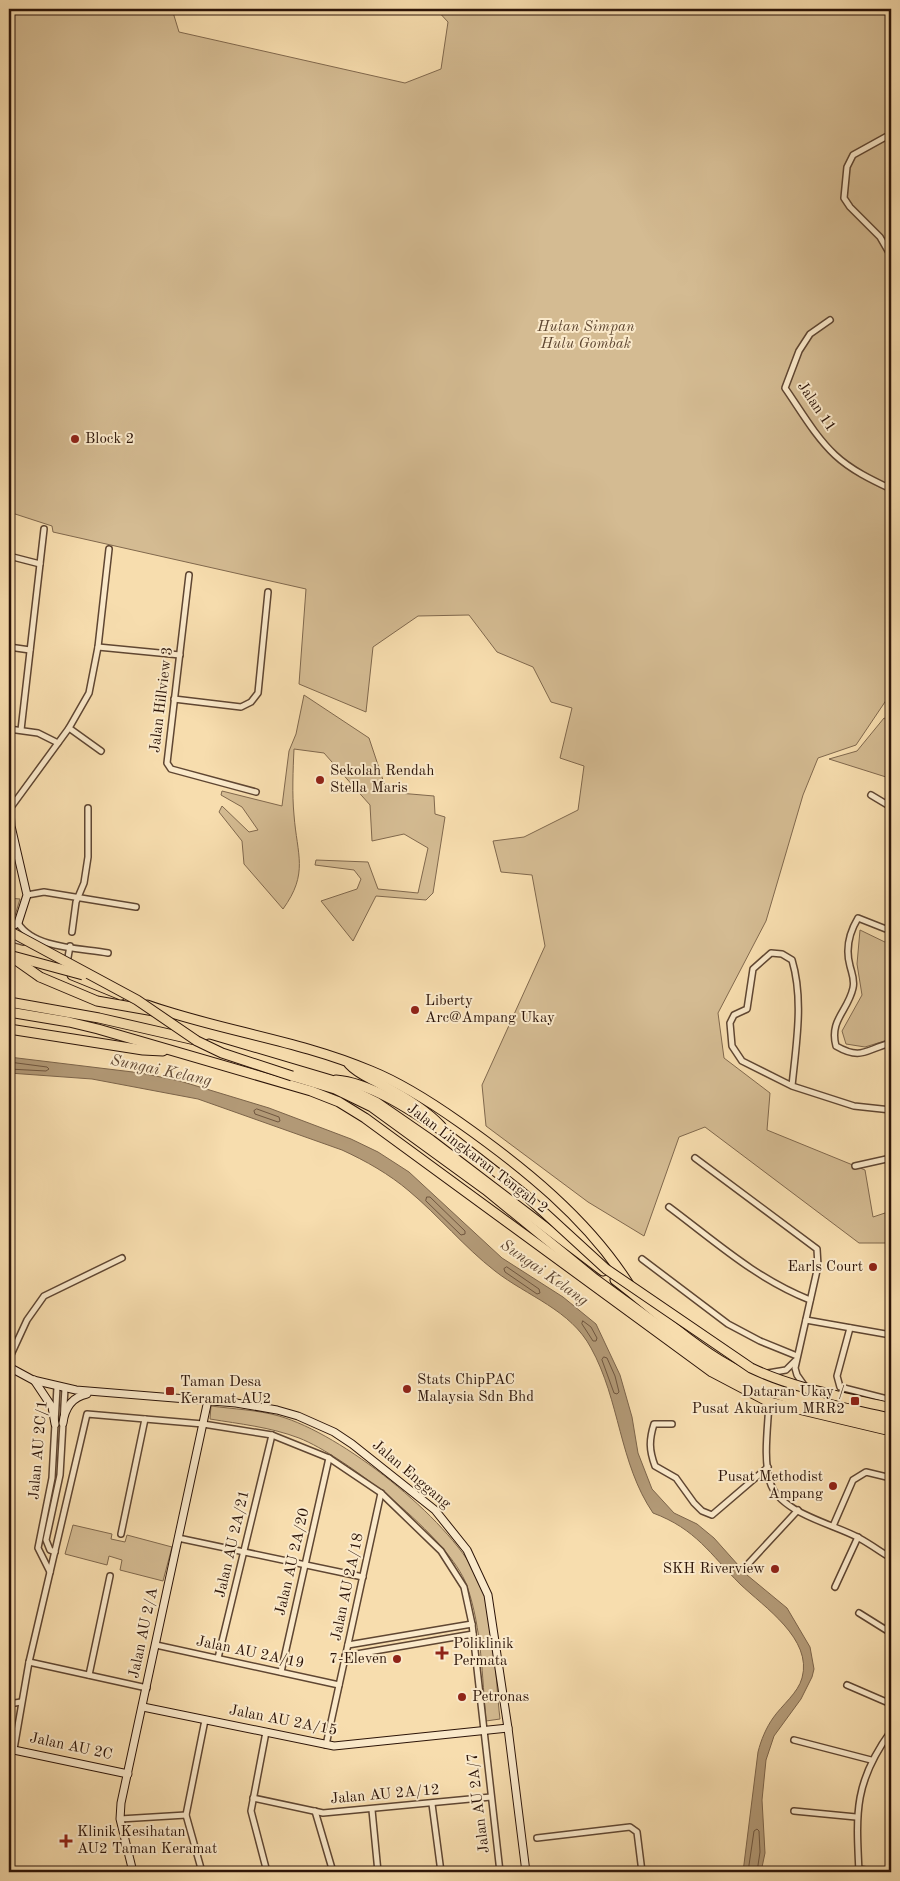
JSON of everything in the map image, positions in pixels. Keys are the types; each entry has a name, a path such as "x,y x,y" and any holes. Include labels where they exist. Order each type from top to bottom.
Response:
{"highway":[{"path":"9,930 137,1000 197,1041 260,1066 335,1089 372,1107 486,1190 595,1279 713,1365 746,1384 828,1411 891,1423"},
{"path":"9,955 98,979"},
{"path":"9,955 40,977 97,1001 176,1015 278,1040 372,1071 425,1098 494,1146 532,1177 617,1265 636,1296"},
{"path":"9,959 24,956 43,962 176,1015"},
{"name":"Jalan Lingkaran Tengah 2","path":"9,1002 99,1018 180,1036 331,1080 376,1102 394,1114 716,1358 768,1384 820,1400 891,1416"},
{"path":"9,1012 98,1029 311,1091 338,1102 365,1118 682,1352 712,1372 769,1402 891,1431"},
{"path":"9,1028 143,1050 175,1051"},
{"path":"347,1062 355,1071 383,1085 432,1116 450,1136"},
{"path":"331,1080 352,1081 383,1096 450,1136 523,1193 606,1269 751,1368 772,1378 806,1388 891,1408"}],"street":[{"path":"891,134 853,155 847,166 844,190 847,203 880,237 891,256"},
{"name":"Jalan 11","path":"830,320 810,334 800,351 784,388 820,438 837,457 868,478 891,489"},
{"path":"21,730 44,529"},
{"path":"9,930 18,923 28,895 11,826 9,810 69,728 89,693 98,646 109,549"},
{"path":"9,556 40,564"},
{"name":"Jalan Hillview 3","path":"189,575 167,759 171,769 256,792"},
{"path":"174,699 241,707 251,702 258,693 268,592"},
{"path":"98,646 180,655"},
{"path":"9,647 30,650"},
{"path":"69,728 101,751"},
{"path":"9,729 38,733 58,743"},
{"path":"870,795 891,806"},
{"path":"72,932 76,902 84,883 88,857 88,808"},
{"path":"28,895 44,892 136,908"},
{"path":"891,931 858,918 849,939 847,954 854,978 853,989 833,1034 836,1046 850,1054 863,1053 891,1043"},
{"path":"18,923 28,935 51,943"},
{"path":"9,938 108,953"},
{"path":"65,972 70,946"},
{"path":"792,1086 798,1006 797,984 792,960 782,954 771,953 753,969 747,1010 734,1015 730,1023 729,1035 732,1046 742,1061 792,1086 854,1106 891,1110"},
{"path":"695,1158 817,1250 818,1266 795,1368 800,1382 820,1400"},
{"path":"855,1166 891,1158"},
{"path":"669,1207 756,1274 781,1288 810,1300"},
{"path":"9,1359 28,1320 44,1296 122,1258"},
{"path":"642,1259 728,1324 760,1341 797,1356"},
{"path":"806,1320 891,1334"},
{"path":"850,1328 837,1376 840,1387 891,1400"},
{"path":"741,1372 786,1370 797,1356"},
{"name":"Jalan Enggang","path":"9,1367 33,1380 61,1388 208,1400 277,1410 298,1416 334,1432 414,1492 447,1522 467,1550 481,1576 488,1595 508,1728 526,1872"},
{"path":"33,1380 52,1407 59,1423"},
{"name":"Jalan AU 2C/1","path":"50,1572 38,1548 52,1478 61,1388"},
{"path":"59,1423 72,1400 78,1396 100,1392"},
{"name":"Jalan AU 2/A","path":"133,1872 120,1819 208,1400"},
{"path":"769,1402 768,1467 770,1483 777,1494 798,1510 858,1537 891,1558"},
{"name":"Jalan AU 2A/7","path":"55,1552 87,1414 202,1424 272,1435 329,1458 381,1493 441,1551 464,1587 472,1624 500,1872"},
{"path":"120,1534 145,1419"},
{"name":"Jalan AU 2C/1","path":"55,1552 50,1550 46,1540 60,1475 59,1423"},
{"path":"672,1424 654,1424 649,1440 650,1454 655,1466 676,1478 702,1511 712,1515 768,1467"},
{"name":"Jalan AU 2A/21","path":"218,1658 272,1435"},
{"name":"Jalan AU 2A/20","path":"281,1672 329,1458"},
{"path":"833,1526 854,1480 866,1472 891,1478"},
{"name":"Jalan AU 2A/18","path":"326,1745 381,1493"},
{"path":"749,1563 798,1510"},
{"path":"835,1587 858,1537"},
{"path":"178,1538 363,1577"},
{"path":"11,1749 55,1552"},
{"path":"89,1675 110,1576"},
{"path":"859,1613 891,1633"},
{"path":"348,1645 472,1624"},
{"path":"345,1656 473,1634"},
{"name":"Jalan AU 2A/19","path":"156,1644 339,1685"},
{"path":"29,1662 147,1688"},
{"path":"848,1685 891,1704"},
{"path":"9,1704 21,1702"},
{"name":"Jalan AU 2A/15","path":"143,1707 326,1745 350,1745 508,1728"},
{"path":"202,1872 186,1816 205,1720"},
{"path":"879,1872 859,1870 856,1817 861,1787 871,1760 891,1731"},
{"path":"266,1732 251,1811 267,1872"},
{"path":"886,1737 891,1742"},
{"path":"794,1740 871,1760"},
{"name":"Jalan AU 2C","path":"11,1749 128,1774"},
{"name":"Jalan AU 2A/12","path":"253,1798 315,1812 334,1813 491,1797"},
{"path":"432,1804 441,1872"},
{"path":"372,1810 378,1872"},
{"path":"794,1811 856,1817"},
{"path":"315,1812 333,1872"},
{"path":"120,1819 186,1816"},
{"path":"537,1838 630,1827 636,1832 642,1872"}],"green space":[{"name":"Hutan Simpan Hulu Gombak","path":"9,9 172,9 179,32 405,83 441,69 448,22 436,9 891,9 891,693 856,745 818,758 803,795 766,921 718,1013 724,1058 770,1093 767,1130 865,1170 873,1217 891,1211 891,1243 859,1243 705,1127 679,1137 644,1236 588,1202 486,1126 482,1085 545,946 532,875 501,872 493,841 524,837 578,810 584,766 560,758 572,708 551,702 533,667 497,652 469,615 418,616 373,647 366,712 299,684 306,589 53,532 52,526 9,512"},
{"path":"304,695 369,738 387,792 434,796 435,814 445,817 433,893 426,900 376,896 353,941 321,901 357,889 361,879 354,870 315,865 316,860 368,862 378,889 418,893 428,848 404,834 372,841 370,805 324,753 294,749 293,799 299,853 299,874 291,896 283,909 244,864 242,841 219,812 222,806 249,832 258,830 242,807 221,795 222,791 282,806 289,751 296,734"},
{"path":"884,718 891,721 891,768 886,777 829,759 857,751"},
{"path":"9,898 20,899 13,922 9,922"},
{"path":"860,930 891,945 891,1039 865,1047 846,1044 842,1031 862,995 857,964"},
{"path":"211,1406 279,1416 332,1440 390,1481 418,1504 442,1529 462,1553 477,1576 483,1591 491,1626 500,1719 486,1721 479,1636 472,1602 467,1586 457,1567 440,1545 419,1523 368,1480 319,1448 299,1438 277,1431 210,1419"},
{"path":"73,1525 112,1534 111,1539 125,1542 127,1535 172,1547 163,1581 120,1570 122,1560 109,1556 107,1565 65,1554"}],"water":[{"path":"9,1057 141,1073 180,1081 269,1108 351,1139 378,1152 409,1172 502,1258 563,1297 596,1324 620,1375 632,1417 638,1453 652,1489 674,1513 697,1524 714,1538 747,1575 787,1608 810,1647 814,1669 812,1677 801,1699 774,1736 766,1760 762,1800 765,1853 761,1872 743,1872 758,1752 770,1722 800,1683 803,1664 800,1650 794,1637 784,1625 740,1584 701,1543 681,1527 653,1513 633,1473 601,1368 591,1348 572,1323 495,1271 401,1185 377,1168 351,1154 198,1099 92,1079 9,1073"}],"place":[{"name":"Block 2","path":"75,439"},
{"name":"Sekolah Rendah Stella Maris","path":"320,780"},
{"name":"Liberty Arc@Ampang Ukay","path":"415,1010"},
{"name":"Earls Court","path":"873,1267"},
{"name":"Stats ChipPAC Malaysia Sdn Bhd","path":"407,1389"},
{"name":"Taman Desa Keramat AU2","path":"170,1391"},
{"name":"Dataran Ukay / Pusat Akuarium MRR2","path":"855,1401"},
{"name":"Pusat Methodist Ampang","path":"833,1486"},
{"name":"SKH Riverview","path":"775,1569"},
{"name":"Poliklinik Permata","path":"442,1653"},
{"name":"7-Eleven","path":"397,1659"},
{"name":"Petronas","path":"462,1697"},
{"name":"Klinik Kesihatan AU2 Taman Keramat","path":"66,1841"}],"water label":[{"name":"Sungai Kelang","path":"161,1071"},
{"name":"Sungai Kelang","path":"544,1273"}]}
